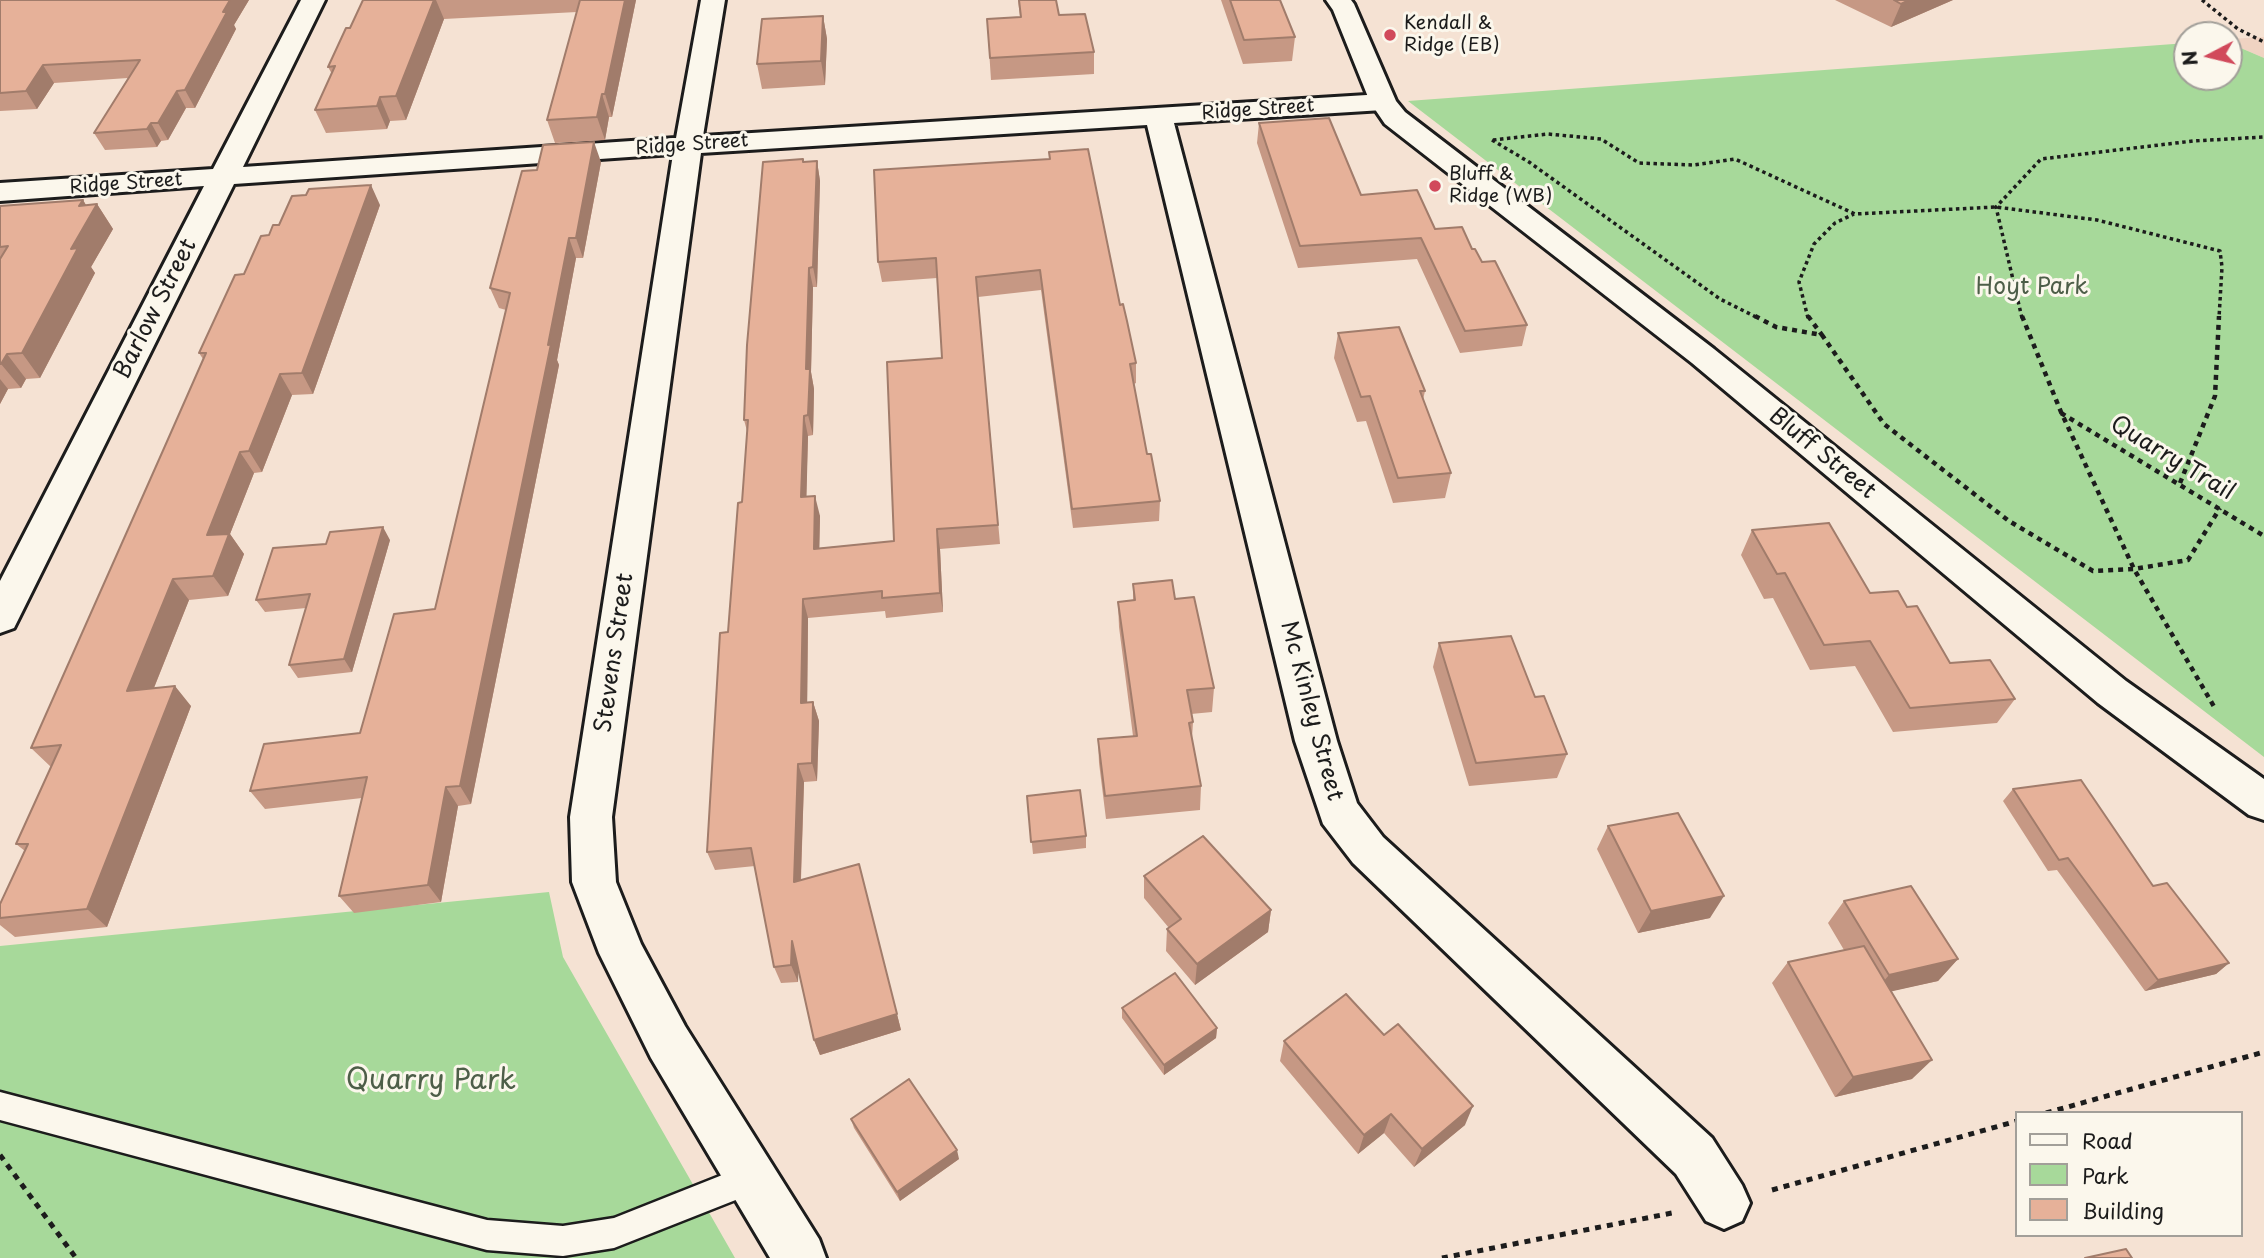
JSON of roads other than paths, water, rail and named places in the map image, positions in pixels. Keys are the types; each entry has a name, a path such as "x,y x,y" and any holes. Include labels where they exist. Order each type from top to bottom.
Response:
{"street":[{"name":"Barlow Street","path":"0,618 313,0"},
{"name":"Stevens Street","path":"713,0 688,145 591,817 594,882 622,953 668,1042 800,1258"},
{"path":"1338,0 1345,9 1383,102"},
{"name":"Ridge Street","path":"0,192 688,145 1383,102"},
{"name":"Bluff Street","path":"1383,102 1395,118 1703,356 2112,692 2264,802"},
{"name":"Mc Kinley Street","path":"1159,117 1316,741 1338,811 1368,850 1694,1156 1724,1203"}],"lane":[{"path":"0,1106 487,1235 563,1241 614,1233 750,1179"}],"place":[{"name":"Kendall & Ridge (EB)","path":"1390,35"},
{"name":"Bluff & Ridge (WB)","path":"1435,186"}],"park label":[{"name":"Hoyt Park","path":"2032,288"},
{"name":"Quarry Park","path":"431,1081"}]}
